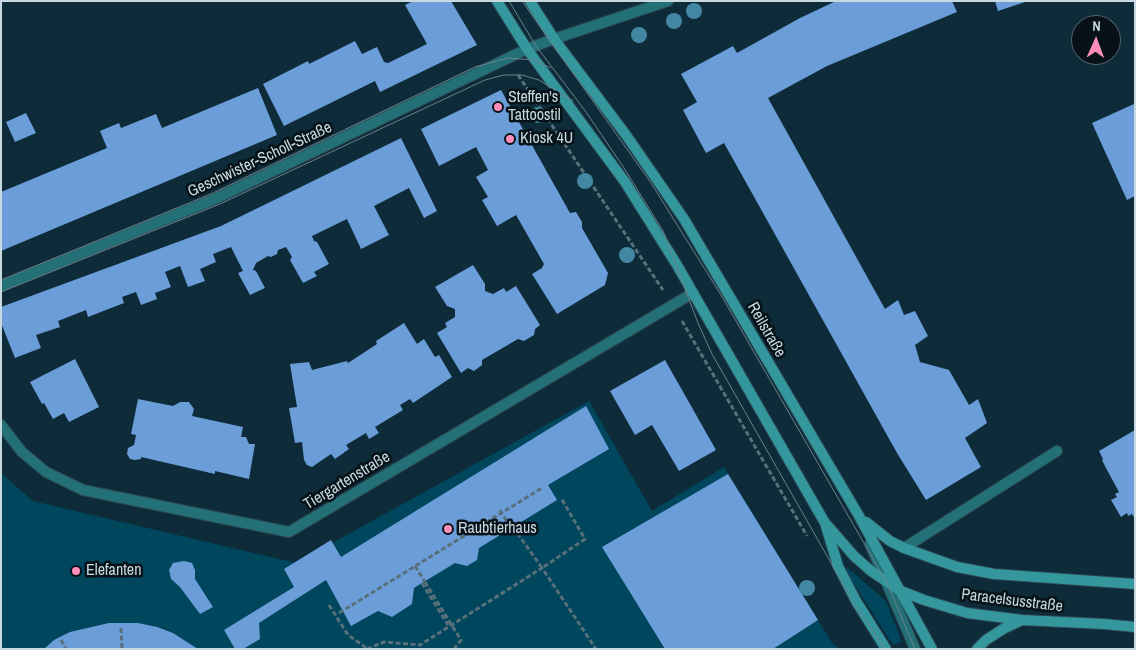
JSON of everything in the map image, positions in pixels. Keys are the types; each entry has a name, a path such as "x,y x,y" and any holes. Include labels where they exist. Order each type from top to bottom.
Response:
{"main road":[{"path":"497,1 527,49 625,182 693,293 825,523 838,566 856,601 886,649"},
{"name":"Reilstraße","path":"530,1 554,39 626,135 684,219 856,512 932,649"},
{"name":"Paracelsusstraße","path":"856,512 890,541 957,567 979,572 1135,584"},
{"name":"Paracelsusstraße","path":"825,523 854,556 887,583 924,600 967,613 1022,620 1135,627"},
{"path":"977,649 1002,629 1022,620"}],"street":[{"path":"554,39 668,1"},
{"name":"Geschwister-Scholl-Straße","path":"1,286 215,199 527,49 554,39"},
{"name":"Tiergartenstraße","path":"1,425 22,452 46,472 83,490 289,532 693,293"},
{"path":"904,548 1056,450"},
{"path":"856,512 914,649"}],"path":[{"path":"339,613 501,511 542,488"},
{"path":"329,605 348,635 368,649 384,642 420,645 448,625 585,540 561,498"},
{"path":"501,511 508,525"},
{"path":"514,528 596,649"},
{"path":"415,566 448,625"},
{"path":"424,582 462,640 454,649"},
{"path":"121,628 122,649"},
{"path":"61,640 66,649"}],"shaded area":[{"path":"589,401 652,511 724,467 832,643 840,649 1,649 1,473 33,501 296,563"},
{"path":"848,568 886,601 902,642 893,645 845,570"}],"building":[{"path":"413,1 451,1 477,45 380,92 375,81 284,126 263,84 308,61 309,64 355,41 362,54 377,47 384,62 388,63 427,44 405,5"},
{"path":"836,1 952,1 957,12 827,66 768,98 885,309 898,300 904,315 915,311 928,336 915,345 920,362 949,370 969,405 978,399 987,423 965,438 981,467 926,500 897,453 724,143 706,153 683,110 697,102 681,74 733,46 737,53 800,18"},
{"path":"995,1 1025,1 1025,2 998,11"},
{"path":"258,88 277,135 1,251 1,192 107,148 100,131 119,123 121,128 156,114 162,128"},
{"path":"501,90 570,213 576,212 582,222 582,228 608,273 605,285 557,314 532,274 542,268 544,264 516,215 497,226 482,200 488,197 476,177 488,170 476,147 439,166 421,129"},
{"path":"1134,104 1135,196 1127,200 1092,123"},
{"path":"26,113 36,133 15,142 6,122"},
{"path":"401,138 437,211 424,218 409,188 374,206 389,235 361,249 347,219 312,236 329,264 314,272 317,276 303,283 290,260 292,257 286,247 278,250 277,254 271,257 268,256 256,263 253,270 256,271 265,288 250,295 238,273 243,271 231,247 213,254 216,262 200,269 205,281 188,287 180,266 165,272 171,287 155,293 157,299 141,305 136,292 122,297 124,303 88,317 86,310 58,321 60,327 36,335 41,348 15,358 1,323 1,307 221,226"},
{"path":"473,265 485,284 485,291 493,294 504,288 506,292 516,286 540,325 535,329 534,335 524,341 518,339 482,360 482,365 474,371 468,368 461,373 437,333 447,327 445,323 455,317 455,309 447,306 435,287"},
{"path":"404,323 417,344 424,339 435,357 439,355 452,377 413,403 410,399 400,405 403,410 375,427 379,433 369,439 366,433 346,445 349,449 335,459 331,454 312,467 307,465 304,460 302,442 295,443 289,408 297,407 290,364 309,362 312,370 347,361 348,363 377,344 376,341"},
{"path":"75,359 99,407 69,422 64,413 53,419 30,382"},
{"path":"665,360 716,450 679,471 652,425 635,435 610,391"},
{"path":"138,399 173,406 180,402 189,402 194,409 192,416 243,427 241,437 246,437 249,444 255,444 249,479 215,471 215,474 141,457 141,459 130,459 127,454 128,448 134,445 136,435 131,434"},
{"name":"Raubtierhaus","path":"586,406 609,449 548,485 557,500 479,548 477,560 467,566 455,563 414,588 412,604 392,617 378,611 351,626 326,580 259,623 260,639 243,649 235,649 224,630 294,587 284,569 331,540 341,557"},
{"path":"1135,430 1135,519 1132,514 1128,516 1127,513 1121,517 1111,500 1117,497 1115,494 1119,492 1099,451"},
{"path":"728,474 818,620 773,649 665,649 602,547"},
{"path":"184,561 192,563 195,570 195,579 213,607 200,614 180,587 171,579 169,570 173,563"},
{"path":"109,623 138,623 157,627 173,633 198,649 44,649 54,640 70,632"}],"tram line":[{"path":"509,1 536,46 586,112 624,168 663,231 698,323 712,354 855,605 885,649"},
{"path":"522,1 651,183 721,295 887,583 915,649"},
{"path":"1,280 211,194 475,67 508,58 534,60 551,68"},
{"path":"1,292 220,204 485,80 504,75 522,75 539,80 573,101"}],"place":[{"name":"Steffen's Tattoostil","path":"498,107"},
{"name":"Kiosk 4U","path":"510,139"},
{"name":"Raubtierhaus","path":"448,529"},
{"name":"Elefanten","path":"76,571"}]}
